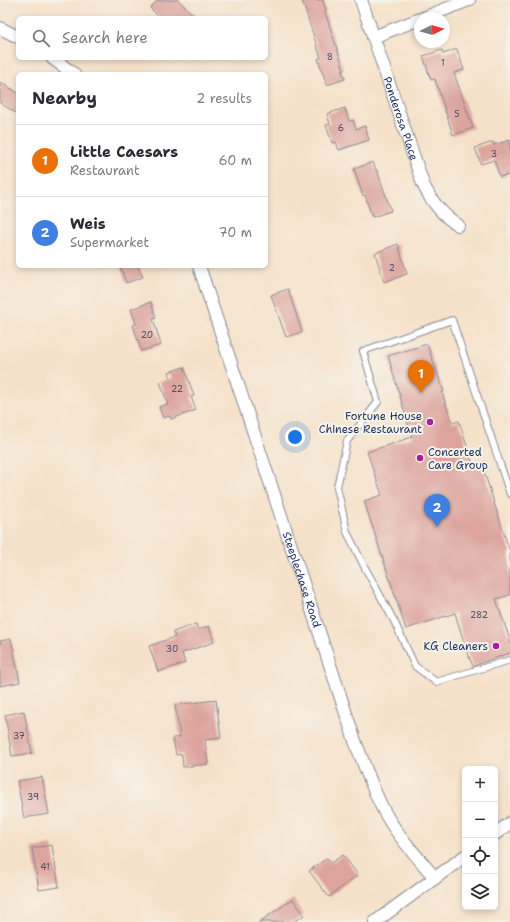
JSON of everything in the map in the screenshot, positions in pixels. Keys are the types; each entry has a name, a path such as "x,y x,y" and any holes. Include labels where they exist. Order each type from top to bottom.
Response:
{"street":[{"name":"Ponderosa Place","path":"361,0 423,184 439,210 458,225"},
{"path":"438,12 469,0"},
{"path":"373,38 414,21"},
{"path":"0,28 16,35"},
{"path":"55,60 71,72"},
{"name":"Steeplechase Road","path":"200,268 355,741 384,810 398,833 434,878"},
{"path":"498,832 510,823"},
{"path":"376,922 462,858"}],"lane":[{"path":"510,494 452,320 363,351 378,402 347,441 337,487 347,532 362,564 394,621 416,666 436,682 510,660"}],"building":[{"path":"158,0 178,0 195,16 158,16 150,8"},
{"path":"302,0 323,0 325,12 344,70 342,71 345,79 327,85 318,59 321,58"},
{"path":"457,49 464,70 454,73 473,128 453,135 435,79 431,80 423,56 442,50 443,54"},
{"path":"0,82 16,92 16,113 0,103"},
{"path":"345,108 349,121 353,120 356,129 365,126 369,140 339,150 336,142 332,143 326,125 330,124 327,114"},
{"path":"510,140 510,174 500,177 494,160 481,164 475,148 493,142 494,145"},
{"path":"373,162 391,211 372,217 354,169"},
{"path":"398,244 407,274 384,282 375,253"},
{"path":"121,268 139,268 143,277 126,283"},
{"path":"288,289 302,332 286,337 271,295"},
{"path":"151,302 156,318 153,319 161,345 141,351 133,325 136,324 131,309"},
{"path":"427,344 444,392 442,392 452,423 459,421 473,465 481,462 510,552 510,595 496,599 510,640 510,653 473,666 455,613 406,629 364,501 382,495 367,452 412,437 388,356"},
{"path":"184,367 194,396 191,397 196,410 171,419 170,416 163,418 159,407 168,404 160,382 171,379 169,372"},
{"path":"196,624 198,630 209,626 214,642 182,653 185,663 158,672 149,646 175,637 173,632"},
{"path":"11,639 20,682 0,686 0,641"},
{"path":"216,700 221,738 205,740 208,764 183,767 182,754 176,755 173,738 180,737 175,705"},
{"path":"24,711 32,753 12,756 5,715"},
{"path":"42,777 49,814 24,818 17,781"},
{"path":"52,845 59,887 39,890 32,848"},
{"path":"343,855 358,875 329,897 309,871 327,858 331,863"},
{"path":"293,899 304,915 294,922 259,922"}],"place":[{"name":"Little Caesars","path":"421,393"},
{"name":"Fortune House Chinese Restaurant","path":"430,422"},
{"name":"Concerted Care Group","path":"420,458"},
{"name":"Weis","path":"437,527"},
{"name":"KG Cleaners","path":"496,646"}]}
